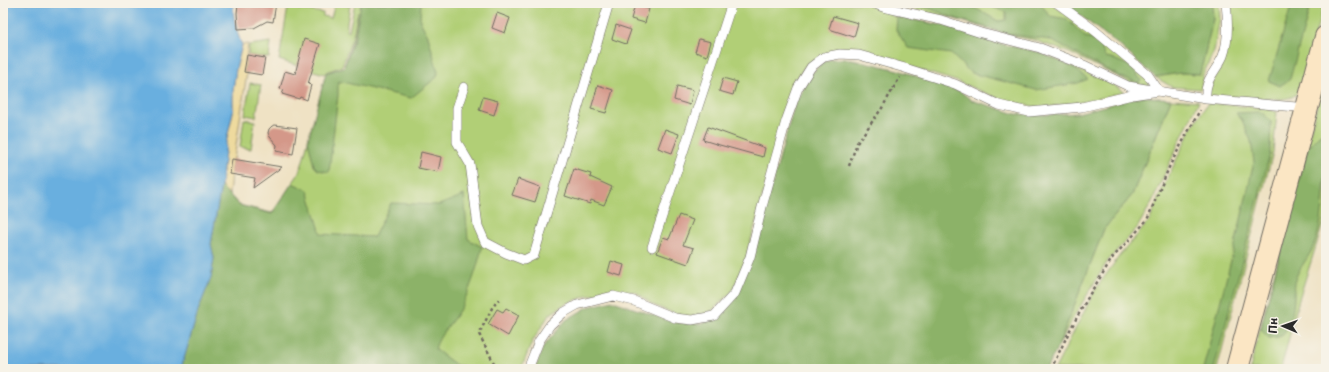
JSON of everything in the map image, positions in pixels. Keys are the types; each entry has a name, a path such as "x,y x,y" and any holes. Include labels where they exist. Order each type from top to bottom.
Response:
{"main road":[{"path":"1237,369 1326,37"}],"lane":[{"path":"464,87 457,108 457,142 470,164 478,226 486,242 506,253 524,260 534,255 608,3"},
{"path":"652,247 732,3"},
{"path":"874,3 883,7 941,20 981,33 1040,48 1086,66 1128,86 1206,99 1308,108"},
{"path":"1057,3 1094,30 1148,74 1159,90"},
{"path":"1206,99 1205,92 1209,78 1223,55 1227,40 1228,21 1226,3"},
{"path":"528,369 540,341 550,325 563,313 577,305 594,300 612,296 634,301 676,318 692,320 714,316 735,293 750,257 786,121 798,88 811,67 824,57 840,54 859,55 955,84 999,105 1029,112 1082,107 1132,94 1159,90"}],"path":[{"path":"848,166 857,143 882,108 905,68"},
{"path":"1051,369 1073,324 1113,257 1147,220 1170,165 1206,99"},
{"path":"497,369 479,334 492,308 499,299"}],"green space":[{"path":"335,3 350,6 347,23 347,31 349,31 355,3 1051,3 1141,73 1151,86 1131,83 1070,53 1034,40 1017,37 951,18 895,5 892,16 946,26 996,43 1038,52 1110,83 1125,92 1088,101 1041,108 1005,101 956,81 862,53 840,49 824,54 805,66 796,81 783,118 746,259 732,292 709,313 686,318 653,305 636,292 624,291 587,296 565,304 549,315 532,342 521,369 181,369 199,308 211,278 221,186 239,205 272,213 300,172 326,73 344,67 354,36 358,11 353,36 342,66 326,72 324,74 279,60 288,7 323,13 323,16 331,18"},
{"path":"361,3 421,3 420,21 428,36 438,72 437,77 411,98 338,81 338,95 329,172 318,170 314,166 308,140 326,73 344,67 355,37"},
{"path":"903,3 947,3 951,5 975,8 998,21 1006,20 1006,12 984,3 1040,3 1050,16 1067,19 1085,37 1091,38 1100,44 1105,57 1130,66 1141,80 1139,83 1121,77 1050,40 1008,34 954,18 931,9"},
{"path":"1070,3 1212,3 1213,19 1200,74 1181,73 1155,77 1120,46 1073,10"},
{"path":"1212,3 1219,3 1220,18 1214,51 1203,75 1201,89 1172,87 1155,77 1181,73 1200,74 1213,19"},
{"path":"1229,3 1324,3 1300,91 1296,95 1279,99 1211,96 1208,93 1209,88 1220,69"},
{"path":"1292,3 1311,3 1290,79 1280,86 1269,81"},
{"path":"897,17 946,26 996,43 1038,52 1071,66 1088,79 1078,83 1036,90 971,73 951,54 908,48 896,30"},
{"path":"271,42 269,58 248,55 249,45"},
{"path":"832,59 852,59 898,70 960,91 971,100 1016,114 1045,115 1078,113 1142,96 1171,99 1132,195 1104,229 1058,347 1046,369 535,369 543,347 566,320 588,307 613,301 673,322 700,324 719,316 730,304 765,211 795,103 812,73 824,61"},
{"path":"1326,70 1326,212 1324,221 1299,299 1281,369 1250,369"},
{"path":"250,83 261,85 256,117 245,115"},
{"path":"1171,99 1199,101 1152,202 1137,228 1107,262 1075,315 1058,347 1104,229 1132,195"},
{"path":"1208,103 1265,108 1277,112 1273,152 1217,369 1055,369 1095,290 1120,255 1150,220 1159,196 1192,127"},
{"path":"1261,112 1271,121 1270,154 1214,369 1203,369 1236,241 1254,162 1251,141 1242,120 1236,113"},
{"path":"244,119 255,121 251,149 240,147"},
{"path":"1323,133 1326,134 1326,176 1322,212 1317,237 1312,250 1295,280 1293,307 1287,330 1280,337 1269,338 1261,330 1262,323 1308,147 1319,135"},
{"path":"292,183 308,190 321,234 374,237 391,203 439,205 464,195 468,239 482,247 473,279 464,302 439,338 435,349 456,365 482,369 181,369 199,308 211,278 214,258 211,244 221,186 239,205 272,214"}],"sand":[{"path":"248,44 244,72 247,73 234,159 232,159 229,194 221,186 226,143 233,112 233,90 236,69 242,45"}],"water":[{"path":"3,3 233,3 235,24 242,45 236,69 233,90 233,112 226,143 221,186 211,244 214,258 211,278 199,308 181,369 3,369"}],"building":[{"path":"238,3 276,3 273,22 267,21 254,28 238,29"},
{"path":"635,5 649,9 645,23 631,19"},
{"path":"497,13 510,18 505,33 492,28"},
{"path":"833,16 858,23 854,37 829,29"},
{"path":"616,25 631,30 626,44 612,39"},
{"path":"304,39 320,44 308,84 311,85 307,100 300,97 299,99 282,94 284,90 280,89 285,71 295,74"},
{"path":"699,39 711,42 707,56 695,52"},
{"path":"247,55 265,58 262,75 244,72"},
{"path":"723,78 737,82 733,95 719,91"},
{"path":"598,85 613,90 606,113 591,109"},
{"path":"677,86 693,90 690,105 674,100"},
{"path":"483,97 498,101 494,115 479,110"},
{"path":"275,125 297,128 293,154 276,151 277,145 268,133 269,129"},
{"path":"708,127 765,148 763,157 703,140"},
{"path":"665,129 679,134 672,153 658,148"},
{"path":"421,152 441,157 438,172 418,168"},
{"path":"232,159 282,167 253,188 255,178 230,174"},
{"path":"574,169 591,174 590,177 612,187 604,205 591,200 590,204 565,196"},
{"path":"518,179 540,187 535,202 512,195"},
{"path":"679,215 693,220 683,245 694,248 688,264 657,253 663,237 669,239"},
{"path":"611,261 624,265 621,276 608,272"},
{"path":"506,308 519,315 508,336 488,324 497,309 503,312"}]}
